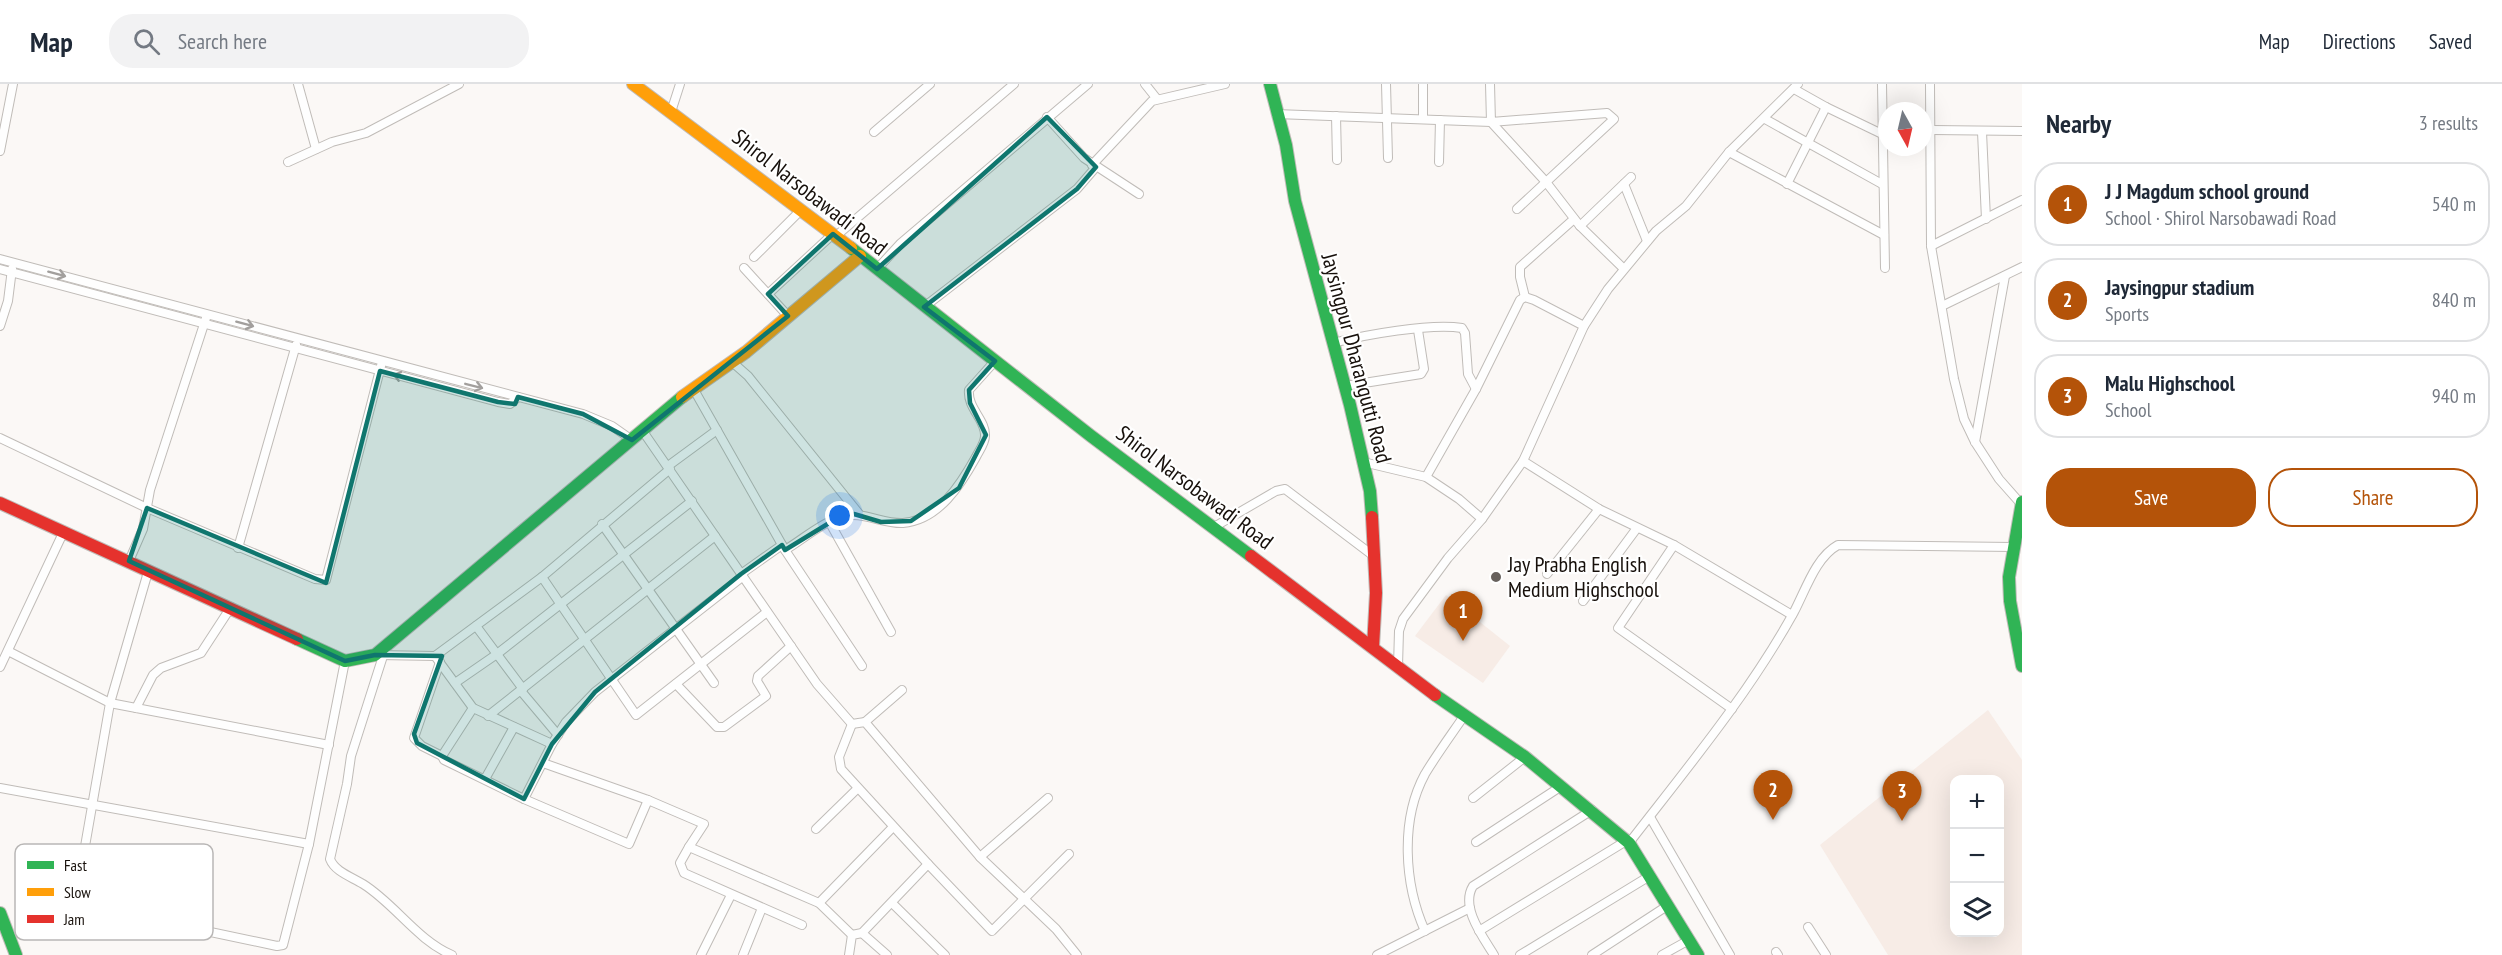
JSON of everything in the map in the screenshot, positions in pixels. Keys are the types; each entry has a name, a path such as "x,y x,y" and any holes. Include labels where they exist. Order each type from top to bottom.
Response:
{"street":[{"path":"0,151 13,84"},
{"path":"298,84 316,149"},
{"path":"288,162 316,149 366,133 459,84"},
{"name":"Shirol Narsobawadi Road","path":"633,84 835,235 924,308 1091,436 1592,810 1628,842 1698,955"},
{"path":"671,112 680,84"},
{"path":"874,132 930,84"},
{"path":"768,294 1014,84"},
{"path":"877,269 901,243 1088,84"},
{"path":"1145,84 1157,99"},
{"path":"924,308 1077,189 1144,107 1157,99 1224,84"},
{"name":"Jaysingpur Dharangutti Road","path":"1270,84 1276,114 1286,145 1295,201 1345,386 1370,491 1375,557 1373,647"},
{"path":"1386,84 1388,158"},
{"path":"1423,84 1423,119"},
{"path":"1490,84 1491,122 1546,182 1577,223 1623,268"},
{"path":"1882,84 1882,102"},
{"path":"1930,84 1931,102"},
{"path":"1398,666 1403,619 1482,519 1523,461 1584,326 1623,268 1647,241 1686,206 1730,152 1796,86 1826,107 1878,132"},
{"path":"1787,184 1826,107"},
{"path":"1276,114 1491,122 1578,114 1612,115 1612,124 1517,209"},
{"path":"1336,116 1337,160"},
{"path":"1047,117 1094,166 1139,194"},
{"path":"1765,119 1808,145 1882,184"},
{"path":"1439,162 1440,120"},
{"path":"1932,130 2022,131"},
{"path":"1982,132 1986,219"},
{"path":"1730,152 1884,235"},
{"path":"1882,156 1885,268"},
{"path":"1932,156 1931,246 1964,419 1975,442 1999,478 2022,503 2018,540 2009,577 2010,601 2022,666"},
{"path":"1584,326 1525,297 1520,267 1631,177"},
{"path":"1624,184 1647,241"},
{"path":"1931,246 2021,201 2022,191"},
{"path":"754,257 801,210"},
{"path":"450,955 403,920 369,888 333,867 330,860 351,756 379,655 642,430 861,256"},
{"path":"0,259 109,292 206,318 298,339 381,366"},
{"path":"0,326 8,301 11,272 15,263"},
{"path":"1942,306 2022,267"},
{"path":"744,268 788,316"},
{"path":"0,269 109,292"},
{"path":"1975,442 2006,276"},
{"path":"1426,477 1476,389 1520,300 1525,297"},
{"path":"206,318 295,348 518,397 598,419 632,440"},
{"path":"129,561 143,529 147,508 206,318"},
{"path":"1333,343 1418,330 1459,327 1464,330 1468,374 1476,389"},
{"path":"1345,386 1421,374 1424,369 1418,330"},
{"path":"238,548 298,339"},
{"path":"731,361 775,409 860,515"},
{"path":"524,798 558,735 595,692 741,576 783,548 839,517 860,515 881,522 911,521 941,504 959,488 986,435 970,403 969,390 995,361"},
{"path":"0,438 147,508 238,548 315,579 326,580 381,366"},
{"path":"693,388 783,548 862,666"},
{"path":"642,430 817,684 852,724"},
{"path":"648,800 629,844 485,779 422,746 414,738 438,659 476,626 542,577 602,524 717,430"},
{"path":"1523,461 1599,509 1674,545 1792,615"},
{"path":"1363,462 1426,477 1459,499 1482,519"},
{"path":"1214,527 1276,491 1285,489 1375,557"},
{"path":"455,683 497,654 692,501"},
{"path":"0,503 345,661 379,655 438,659"},
{"path":"1547,574 1599,509"},
{"path":"830,523 891,632"},
{"path":"602,524 714,683"},
{"path":"1583,602 1637,528"},
{"path":"0,667 63,533"},
{"path":"488,716 715,536"},
{"path":"1479,931 1628,842 1650,817 1732,709 1792,615 1826,552 1838,544 2018,540"},
{"path":"1674,545 1618,628 1732,709"},
{"path":"85,844 110,703 148,572"},
{"path":"542,577 636,715 767,612"},
{"path":"136,708 153,675 161,668 201,653 231,607"},
{"path":"476,626 558,735"},
{"path":"676,684 717,728 724,728 766,696 757,681 758,675 791,646"},
{"path":"8,651 110,703 329,745"},
{"path":"438,659 474,708 552,744"},
{"path":"213,932 277,946 283,945 286,940 309,844 345,661"},
{"path":"852,724 865,722 902,690"},
{"path":"442,756 474,708"},
{"path":"1425,931 1416,909 1407,836 1412,809 1425,775 1464,716"},
{"path":"865,722 980,857 1056,929 1077,955"},
{"path":"852,724 839,763 845,776 992,931 1069,854"},
{"path":"485,779 514,727"},
{"path":"1473,798 1524,757"},
{"path":"543,763 648,800 704,824 680,863 681,871 802,925"},
{"path":"1476,842 1560,787"},
{"path":"0,788 309,844"},
{"path":"816,828 857,789"},
{"path":"980,857 1047,798"},
{"path":"1494,955 1479,931 1470,908 1469,893 1473,886 1592,810"},
{"path":"1650,817 1730,955"},
{"path":"819,903 892,827"},
{"path":"689,847 819,903 852,935"},
{"path":"852,935 862,933 928,864"},
{"path":"1520,955 1648,877"},
{"path":"701,955 731,895"},
{"path":"892,903 945,955"},
{"path":"1592,955 1667,906"},
{"path":"743,955 762,908"},
{"path":"1378,955 1470,908"},
{"path":"0,913 16,955"},
{"path":"1808,927 1826,955"},
{"path":"862,933 887,955"},
{"path":"849,955 852,935"},
{"path":"1662,955 1689,940"}],"highlighted area":[{"path":"1047,117 1096,167 1077,189 924,307 995,361 969,390 970,403 986,435 959,488 911,521 881,522 854,514 839,517 785,550 782,545 741,574 595,692 552,744 524,799 417,743 414,734 442,656 375,655 345,661 129,561 147,508 326,583 380,371 498,402 515,404 518,397 583,414 632,440 788,316 768,294 833,234 877,269"}],"shaded area":[{"path":"1446,595 1510,646 1483,683 1415,636"},
{"path":"1988,710 2022,760 2022,955 1888,955 1820,845"}],"traffic: fast":[{"path":"1270,84 1286,145 1295,201 1350,405 1370,491 1372,517"},
{"path":"851,248 1091,436 1251,556"},
{"path":"297,639 345,661 375,655 682,397"},
{"path":"2022,502 2009,577 2010,601 2022,666"},
{"path":"1435,695 1525,757 1629,843 1698,955"},
{"path":"0,913 16,955"}],"traffic: slow":[{"path":"633,84 851,248"},
{"path":"682,397 746,352 860,256"}],"traffic: jam":[{"path":"0,503 297,639"},
{"path":"1372,517 1376,593 1373,647"},
{"path":"1251,556 1435,695"}],"place":[{"name":"Jay Prabha English Medium Highschool","path":"1496,577"},
{"name":"J J Magdum school ground","path":"1463,641"},
{"name":"Jaysingpur stadium","path":"1773,820"},
{"name":"Malu Highschool","path":"1902,821"}]}
